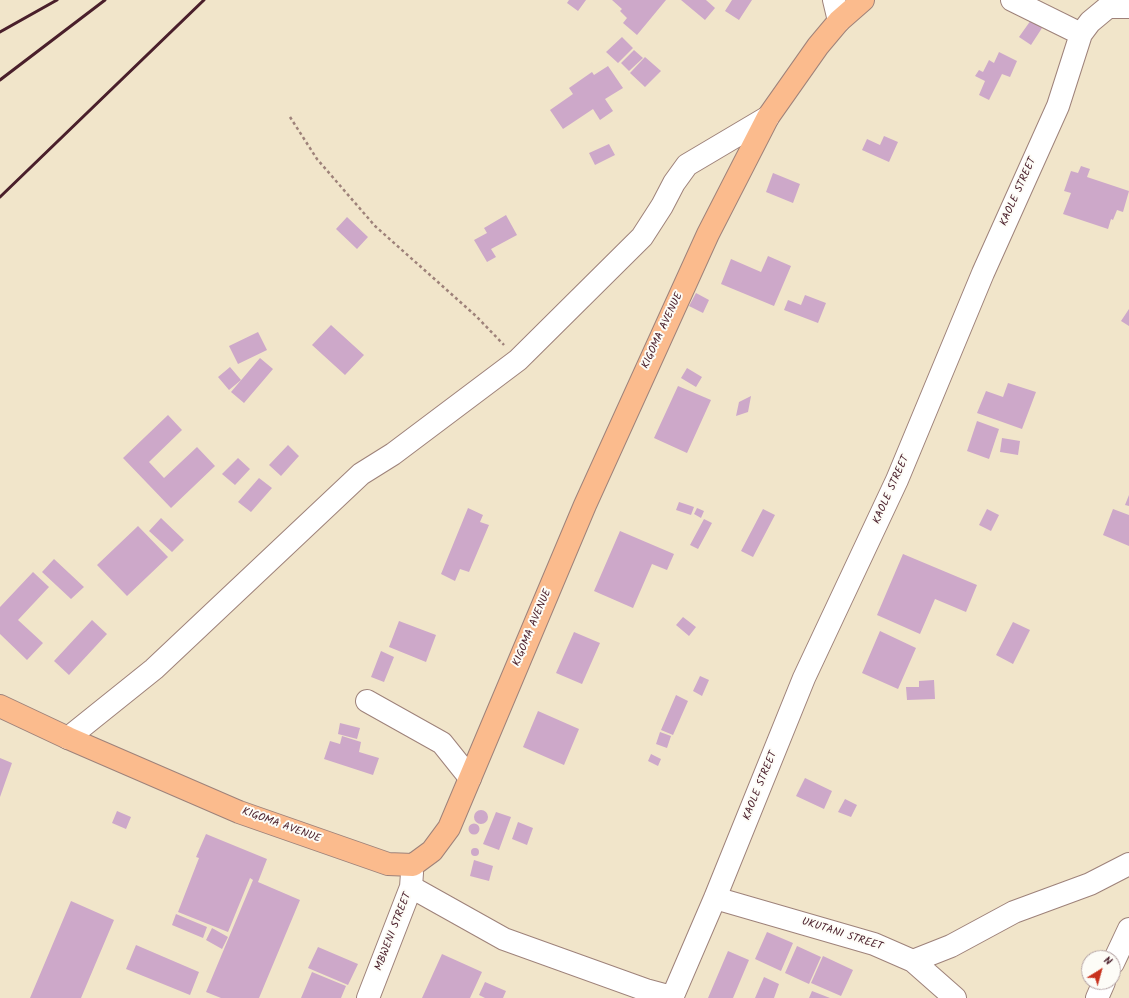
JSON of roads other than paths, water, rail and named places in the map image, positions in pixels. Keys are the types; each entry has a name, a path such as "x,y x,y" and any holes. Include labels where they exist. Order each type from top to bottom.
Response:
{"main road":[{"name":"KIGOMA AVENUE","path":"0,706 68,738 239,812 388,864 413,865 432,852 449,828 585,505 708,234 768,117 818,46 839,21 863,0"}],"street":[{"path":"834,0 839,21"},
{"path":"1012,0 1081,34"},
{"name":"KAOLE STREET","path":"672,998 715,898 804,678 897,480 983,272 1058,106 1081,34 1090,22 1108,7 1129,7"},
{"path":"68,738 154,669 361,474 393,454 518,360 642,237 687,165 768,117"},
{"path":"367,701 442,743 470,778"},
{"path":"913,961 951,946 1014,912 1090,884 1129,864"},
{"name":"MBWENI STREET","path":"368,998 411,887 413,865"},
{"path":"411,887 504,939 672,998"},
{"name":"UKUTANI STREET","path":"715,898 874,944 913,961 955,998"},
{"path":"1119,950 1129,929"}],"railway":[{"path":"0,32 57,0"},
{"path":"0,80 105,0"},
{"path":"0,197 204,0"}]}
